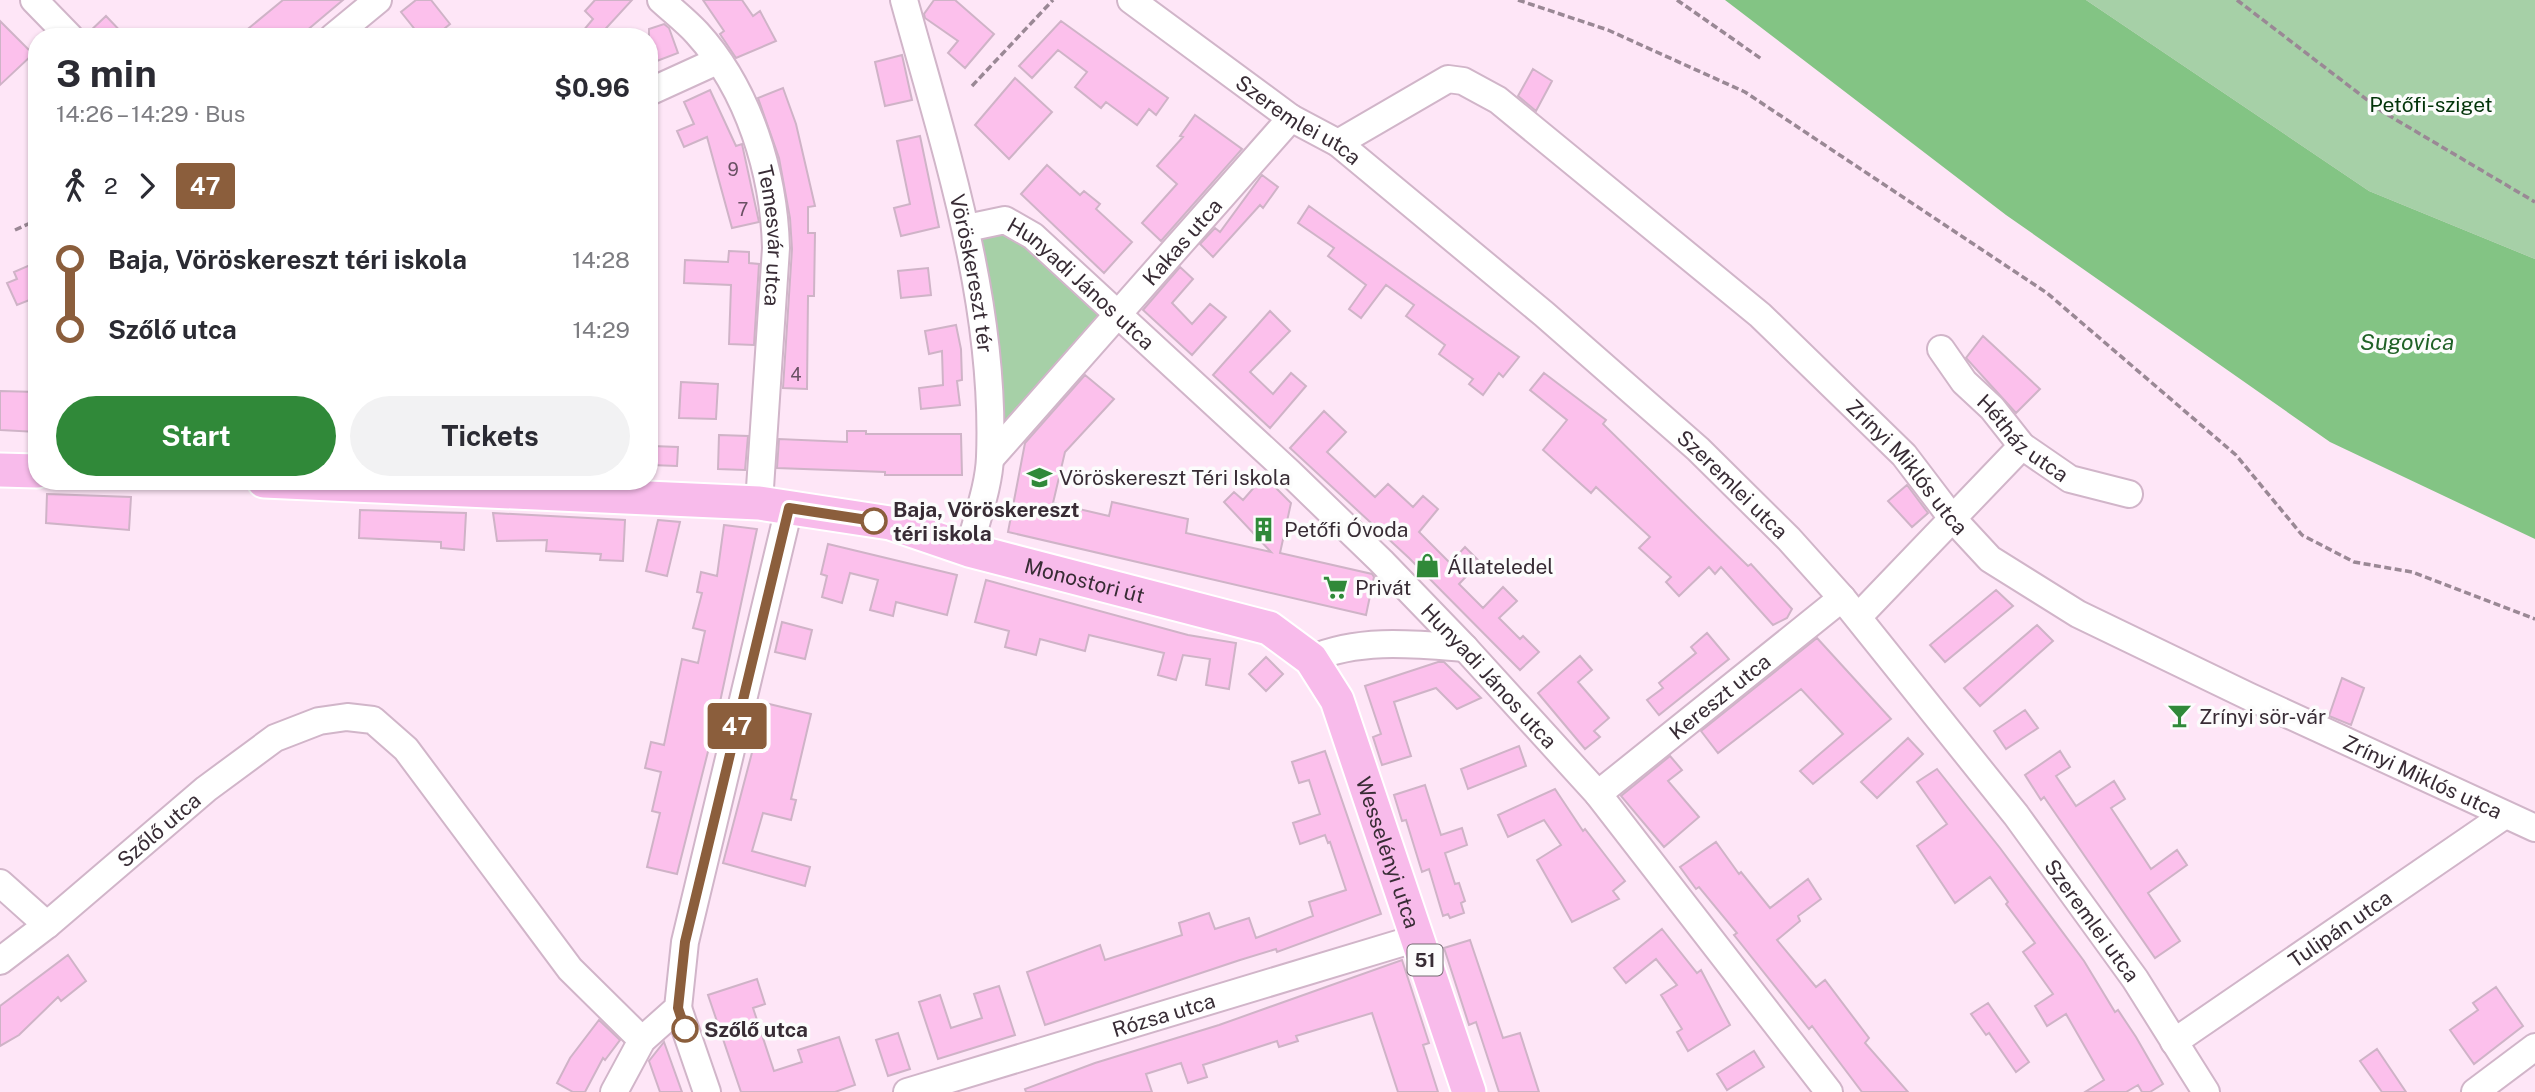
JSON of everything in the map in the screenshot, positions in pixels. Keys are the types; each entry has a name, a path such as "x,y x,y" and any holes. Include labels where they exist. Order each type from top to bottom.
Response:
{"main road":[{"path":"0,470 28,471"},
{"name":"Monostori út","path":"448,490 774,506 890,523 969,550 1269,628 1311,659"},
{"name":"Wesselényi utca","path":"1311,659 1337,699 1469,1092"}],"street":[{"path":"34,0 61,28"},
{"path":"344,28 378,0"},
{"name":"Temesvár utca","path":"661,0 697,33 717,61 753,130 766,169 775,216 776,248 774,506 685,942 678,1008"},
{"name":"Vöröskereszt tér","path":"904,0 967,228 987,360 990,459 969,550"},
{"name":"Szeremlei utca","path":"1132,0 1291,118 1338,143 1544,314 1698,449 1789,539 1850,608 2016,815 2135,979 2206,1092"},
{"path":"1162,0 1217,62"},
{"path":"658,88 717,61"},
{"name":"Zrínyi Miklós utca","path":"1338,143 1448,79 1462,81 1498,100 1760,315 1904,455 1952,518 1990,559 2078,614 2535,828"},
{"name":"Kakas utca","path":"990,459 1291,118"},
{"name":"Hunyadi János utca","path":"967,228 1005,220 1033,236 1372,552 1465,648 1598,794 1829,1092"},
{"name":"Hétház utca","path":"1941,349 1964,382 1992,408 2022,446 2070,479 2129,494"},
{"name":"Kereszt utca","path":"1598,794 1850,608 1952,518 2022,446"},
{"path":"1311,659 1328,652 1405,643 1465,648"},
{"name":"Szőlő utca","path":"0,961 47,925 206,789 275,738 319,721 347,717 373,720 406,750 570,969 642,1040"},
{"name":"Tulipán utca","path":"2174,1042 2505,815"},
{"path":"0,883 47,925"},
{"name":"Rózsa utca","path":"907,1092 1401,943 1417,934"},
{"path":"614,1092 642,1040 678,1008 707,1092"},
{"path":"2475,1092 2535,1047"}],"path":[{"path":"972,86 1053,0"},
{"path":"1518,0 1608,30 1745,92 2047,293 2236,455 2302,536 2354,562 2412,572 2535,619"},
{"path":"1677,0 1763,60"},
{"path":"2237,0 2383,112 2535,202"},
{"path":"15,230 28,224"}],"green space":[{"name":"Petőfi-sziget","path":"2086,0 2535,0 2535,259 2369,191"},
{"path":"1005,220 1104,316 996,442 967,228"}],"water":[{"name":"Sugovica","path":"1725,0 2086,0 2369,191 2535,259 2535,539 2330,442 2006,215"}],"building":[{"path":"283,0 343,0 310,28 249,28"},
{"path":"416,0 431,0 450,24 445,28 414,28 401,12"},
{"path":"595,0 632,0 606,28 586,28 593,19 585,11"},
{"path":"703,0 742,0 753,16 760,11 776,41 736,58 720,34 724,31"},
{"path":"934,0 955,0 994,34 965,68 948,53 958,41 925,18 924,14"},
{"path":"106,16 117,28 93,28"},
{"path":"0,21 28,49 28,59 0,85"},
{"path":"1061,21 1168,98 1156,115 1149,109 1137,125 1106,102 1101,108 1075,87 1087,72 1058,50 1032,78 1019,66"},
{"path":"664,24 669,28 678,53 658,61 658,28 652,28"},
{"path":"902,55 912,100 885,106 875,62"},
{"path":"1533,69 1552,81 1536,111 1518,96"},
{"path":"1015,78 1052,112 1009,159 975,125"},
{"path":"783,88 796,124 815,206 808,207 808,233 815,233 814,296 808,296 807,389 783,388 792,249 790,218 779,158 758,98"},
{"path":"710,90 736,146 742,144 759,222 732,228 707,137 684,147 677,131 694,124 684,102"},
{"path":"1195,115 1242,149 1161,241 1142,223 1177,184 1157,166 1183,137 1180,136"},
{"path":"920,136 939,227 901,236 894,208 910,204 897,141"},
{"path":"1047,165 1080,195 1084,191 1100,204 1096,209 1132,242 1104,273 1021,194"},
{"path":"1262,175 1278,187 1263,208 1260,205 1213,257 1200,244 1215,228 1220,232"},
{"path":"1309,206 1519,357 1503,377 1499,373 1483,395 1469,384 1473,379 1439,354 1445,345 1406,316 1414,305 1386,285 1361,318 1349,309 1366,285 1328,256 1334,248 1298,223"},
{"path":"729,251 749,252 749,263 759,264 754,345 729,344 731,285 684,283 685,260 728,262"},
{"path":"28,266 28,301 17,305 7,283 17,279 14,272"},
{"path":"1180,267 1193,279 1172,303 1192,324 1210,304 1226,317 1192,355 1143,310"},
{"path":"928,268 931,295 901,298 898,271"},
{"path":"1270,311 1290,331 1250,372 1273,394 1291,373 1306,386 1270,428 1213,375"},
{"path":"956,325 961,349 962,380 957,381 960,405 921,409 919,388 943,385 942,351 929,354 925,331"},
{"path":"1983,336 2040,389 2016,413 1966,358"},
{"path":"1544,373 1606,420 1603,424 1748,566 1751,564 1792,609 1787,618 1773,625 1721,567 1715,574 1709,567 1679,596 1666,582 1671,577 1639,548 1650,537 1596,487 1591,493 1543,450 1567,420 1530,390"},
{"path":"1085,375 1114,399 1065,452 1053,503 1109,516 1112,502 1188,519 1186,533 1271,552 1224,502 1234,492 1243,500 1264,476 1291,503 1280,553 1372,574 1374,577 1366,615 1008,532 1025,443"},
{"path":"681,382 718,384 716,419 679,418"},
{"path":"0,391 28,392 28,432 0,430"},
{"path":"1324,411 1346,432 1327,452 1375,497 1388,484 1413,507 1423,496 1438,509 1419,532 1450,563 1465,547 1480,562 1459,584 1483,608 1503,587 1517,601 1499,618 1520,639 1523,636 1539,652 1520,670 1409,558 1290,448"},
{"path":"847,431 866,431 866,434 961,434 962,475 885,475 885,472 777,468 779,439 847,442"},
{"path":"719,435 748,436 745,470 718,469"},
{"path":"658,446 678,447 677,466 658,465"},
{"path":"1907,485 1928,513 1912,527 1888,501"},
{"path":"47,494 131,497 129,530 46,523"},
{"path":"360,510 466,513 464,550 441,548 441,542 359,538"},
{"path":"493,513 625,520 623,561 600,560 601,554 546,551 547,540 497,541"},
{"path":"658,520 680,522 667,576 646,571"},
{"path":"724,525 757,529 717,716 677,874 647,867 660,813 652,811 661,772 645,768 651,742 664,745 682,659 698,663 705,631 693,628 702,593 697,592 701,572 717,576"},
{"path":"828,544 957,575 947,615 896,602 893,616 870,610 878,580 850,573 842,603 822,597 827,576 821,574"},
{"path":"986,580 1188,635 1236,643 1229,689 1206,685 1210,659 1183,655 1176,680 1158,675 1164,653 1089,635 1085,651 1040,639 1036,655 1005,647 1009,631 975,622"},
{"path":"1996,590 2013,606 1945,662 1930,645"},
{"path":"782,622 812,630 805,659 775,652"},
{"path":"2037,625 2053,641 1980,706 1964,688"},
{"path":"1707,633 1729,659 1659,715 1647,700 1663,688 1659,683 1696,653 1691,647"},
{"path":"1817,638 1891,719 1813,784 1800,771 1843,734 1801,689 1718,753 1701,731"},
{"path":"1580,656 1592,670 1578,682 1609,718 1594,731 1600,737 1585,749 1538,693"},
{"path":"1266,657 1283,674 1266,691 1249,674"},
{"path":"1444,662 1481,698 1457,709 1436,688 1394,702 1411,756 1382,765 1373,737 1381,734 1365,686"},
{"path":"2342,678 2364,688 2351,725 2329,716"},
{"path":"765,703 811,714 791,799 796,800 791,820 763,813 752,851 810,867 805,886 723,863"},
{"path":"2025,710 2038,728 2006,749 1994,731"},
{"path":"1908,738 1923,754 1877,798 1861,782"},
{"path":"1519,746 1526,766 1468,789 1461,769"},
{"path":"1325,751 1381,914 1277,952 1276,949 1240,960 1045,1025 1027,972 1100,945 1105,960 1182,935 1179,923 1209,913 1215,929 1249,918 1256,938 1313,916 1309,902 1346,890 1330,842 1328,843 1325,835 1300,844 1293,823 1320,814 1309,780 1299,783 1292,762"},
{"path":"2060,751 2070,767 2056,776 2076,806 2114,781 2125,799 2111,808 2151,869 2177,850 2187,865 2148,893 2180,941 2155,958 2044,797 2041,800 2025,775"},
{"path":"1670,756 1682,770 1668,781 1699,817 1664,847 1621,796"},
{"path":"1937,769 2084,961 2115,1012 2118,1010 2136,1037 2163,1084 2150,1092 2142,1092 2138,1085 2126,1092 2085,1092 2104,1080 2066,1014 2047,1026 2035,1006 2053,994 2023,952 2035,943 2006,904 2008,902 1990,877 1955,903 1917,846 1947,824 1917,782"},
{"path":"1425,785 1441,835 1462,828 1467,845 1445,853 1455,884 1459,883 1465,901 1461,903 1464,913 1450,918 1448,914 1443,916 1429,869 1422,872 1406,820 1402,821 1394,795"},
{"path":"1555,789 1583,831 1585,829 1625,881 1613,891 1619,899 1572,922 1537,860 1561,845 1544,820 1508,837 1498,815"},
{"path":"1716,842 1739,874 1741,872 1770,908 1808,879 1821,899 1798,916 1800,921 1777,940 1816,987 1825,980 1869,1038 1865,1043 1908,1092 1862,1092 1812,1026 1809,1029 1734,935 1737,933 1699,887 1696,889 1680,867"},
{"path":"1662,929 1697,973 1701,970 1730,1025 1688,1051 1677,1032 1682,1029 1661,995 1677,985 1656,959 1626,983 1614,968"},
{"path":"1470,940 1503,1038 1520,1033 1539,1092 1499,1092 1476,1022 1469,1025 1444,948"},
{"path":"68,955 86,981 61,1001 58,997 19,1035 0,1046 0,1006"},
{"path":"1402,960 1429,1043 1423,1045 1438,1092 1398,1092 1372,1013 1296,1036 1298,1041 1279,1047 1277,1041 1203,1065 1207,1077 1188,1083 1181,1063 1146,1074 1152,1092 1026,1092 1025,1089 1095,1063 1219,1025"},
{"path":"757,979 765,1004 753,1008 774,1071 802,1062 798,1050 839,1037 855,1085 835,1092 741,1092 708,995"},
{"path":"999,986 1015,1035 938,1059 919,1002 940,995 951,1028 982,1018 974,994"},
{"path":"2496,987 2523,1026 2474,1064 2450,1030 2478,1010 2473,1003"},
{"path":"1988,1003 2029,1062 2016,1072 1989,1033 1986,1035 1971,1014"},
{"path":"599,1020 620,1040 605,1060 603,1058 585,1092 573,1092 557,1083 570,1058"},
{"path":"898,1033 910,1069 888,1076 876,1040"},
{"path":"664,1042 682,1092 660,1092 649,1061"},
{"path":"2377,1049 2406,1092 2382,1092 2360,1061"},
{"path":"1754,1051 1764,1067 1727,1090 1717,1074"}],"bus line":[{"name":"47","path":"685,1029 678,1008 685,942 789,508 874,521"}],"place":[{"name":"Vöröskereszt Téri Iskola","path":"1039,477"},
{"name":"Baja, Vöröskereszt téri iskola","path":"874,521"},
{"name":"Petőfi Óvoda","path":"1264,529"},
{"name":"Állateledel","path":"1427,566"},
{"name":"Privát","path":"1335,587"},
{"name":"Zrínyi sör-vár","path":"2179,716"},
{"name":"Szőlő utca","path":"685,1029"}]}
